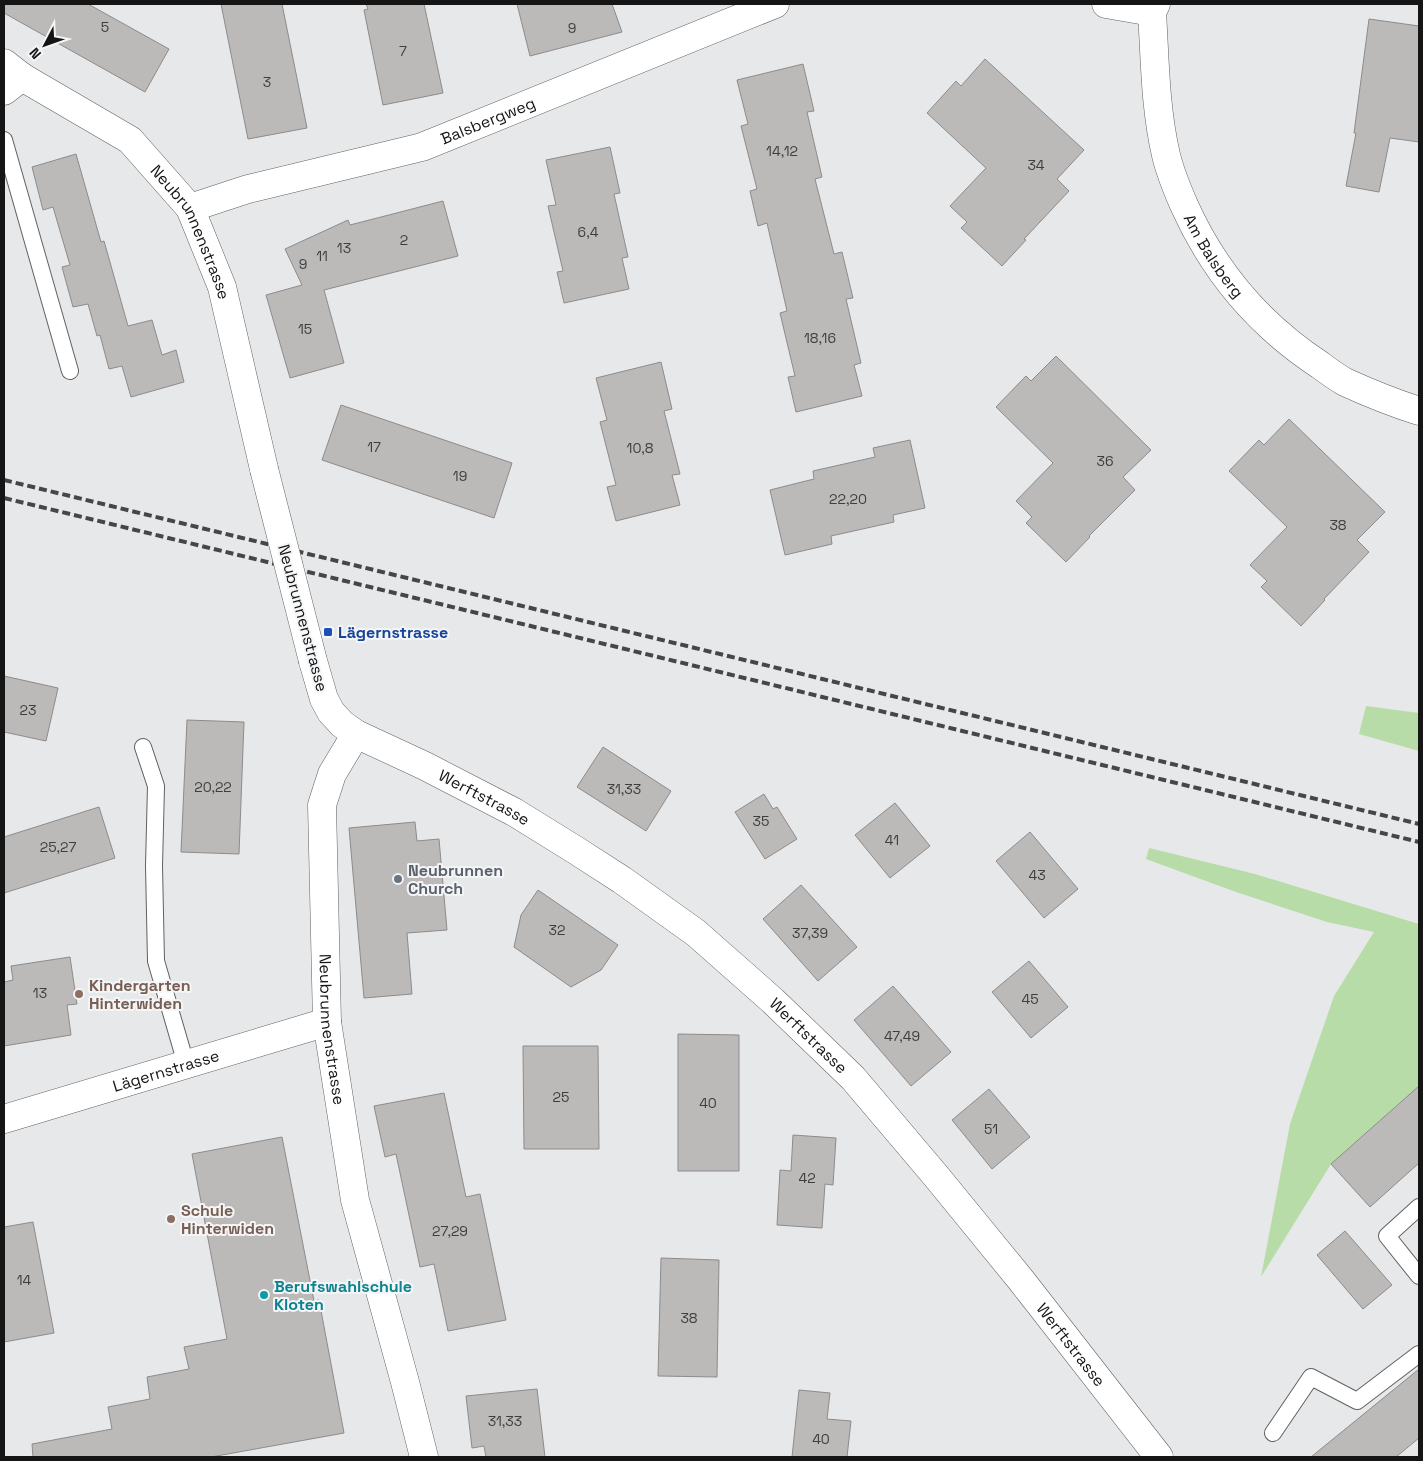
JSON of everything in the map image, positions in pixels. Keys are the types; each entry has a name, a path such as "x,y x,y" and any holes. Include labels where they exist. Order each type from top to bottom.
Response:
{"street":[{"name":"Balsbergweg","path":"190,208 248,189 422,147 775,4"},
{"path":"1106,4 1154,8"},
{"name":"Am Balsberg","path":"1154,8 1159,112 1167,157 1177,188 1205,248 1246,304 1306,356 1344,381 1389,401 1419,411"},
{"name":"Neubrunnenstrasse","path":"10,77 130,140 190,208 222,286 264,469 318,682 331,712 342,724 356,734 332,774 322,805 327,1022 355,1200 424,1457"},
{"name":"Werftstrasse","path":"356,734 425,766 514,812 615,875 696,933 773,1001 853,1078 936,1176 1022,1280 1159,1457"},
{"name":"Lägernstrasse","path":"4,1119 327,1022"}],"lane":[{"path":"4,140 70,371"},
{"path":"143,747 156,786 154,872 156,961 186,1064"},
{"path":"1419,1207 1387,1236 1419,1276"},
{"path":"1273,1433 1311,1377 1356,1401 1419,1354"}],"green space":[{"path":"1366,706 1419,713 1419,751 1359,734"},
{"path":"1149,848 1255,874 1419,924 1419,1088 1331,1164 1261,1277 1290,1124 1334,996 1374,932 1327,922 1236,892 1146,859"}],"building":[{"path":"4,4 88,4 169,49 145,92 4,13"},
{"path":"221,4 282,4 307,128 248,139"},
{"path":"366,4 424,4 443,93 383,105 364,10 368,9"},
{"path":"517,4 612,4 622,32 530,56"},
{"path":"1369,19 1419,26 1419,142 1390,138 1379,192 1346,186 1356,133 1354,133"},
{"path":"985,59 1084,150 1057,179 1069,191 1024,239 1026,240 1002,266 961,228 967,222 950,206 986,168 927,113 956,81 961,86"},
{"path":"803,64 814,111 807,112 822,177 815,179 834,254 842,252 853,298 846,299 861,363 854,365 862,396 796,412 788,377 795,376 780,313 787,311 767,223 758,226 750,191 757,189 741,126 748,124 737,80"},
{"path":"610,147 620,193 614,194 628,257 622,258 629,289 564,303 557,272 563,271 548,206 556,205 546,160"},
{"path":"76,154 101,242 104,241 128,326 152,320 162,355 176,350 184,382 131,397 122,366 109,369 100,335 97,336 88,304 73,307 62,267 70,265 53,207 43,210 32,167"},
{"path":"443,201 458,256 324,290 344,363 290,378 266,295 302,285 285,249 348,220 350,225"},
{"path":"1056,356 1151,450 1123,477 1135,490 1066,562 1026,523 1032,517 1016,501 1053,463 996,407 1026,376 1031,381"},
{"path":"661,362 672,409 664,411 680,474 672,475 680,505 616,521 607,487 616,485 600,422 607,420 596,378"},
{"path":"341,405 512,463 494,518 322,460"},
{"path":"1289,419 1385,512 1357,540 1369,552 1301,626 1261,587 1267,581 1250,565 1287,527 1229,471 1259,440 1264,445"},
{"path":"910,440 925,508 893,515 894,522 831,536 832,544 785,555 770,490 814,479 813,471 875,457 873,448"},
{"path":"4,676 58,688 46,741 4,732"},
{"path":"187,720 244,722 239,854 181,852"},
{"path":"603,747 671,791 646,831 577,787"},
{"path":"764,794 773,809 777,807 797,839 765,859 735,812"},
{"path":"895,803 930,846 890,878 855,835"},
{"path":"99,807 115,858 4,893 4,837"},
{"path":"415,822 417,841 439,839 447,930 407,933 412,994 364,998 349,828"},
{"path":"1030,832 1078,889 1044,918 996,861"},
{"path":"801,885 857,947 818,981 763,919"},
{"path":"538,890 618,945 601,970 571,987 514,947 521,915"},
{"path":"70,957 77,1004 67,1005 71,1035 4,1046 4,982 13,980 11,966"},
{"path":"1029,961 1068,1007 1031,1038 992,992"},
{"path":"893,986 951,1052 911,1086 854,1020"},
{"path":"678,1034 739,1035 739,1171 678,1171"},
{"path":"523,1046 598,1046 599,1149 524,1149"},
{"path":"1419,1086 1419,1163 1370,1207 1331,1164"},
{"path":"989,1089 1030,1137 992,1169 952,1120"},
{"path":"444,1093 466,1197 480,1194 506,1320 448,1331 434,1264 420,1267 396,1154 385,1157 374,1106"},
{"path":"793,1135 836,1138 833,1185 825,1184 822,1228 777,1225 780,1170 791,1171"},
{"name":"Berufswahlschule Kloten","path":"282,1137 314,1301 319,1300 344,1433 211,1457 33,1457 32,1444 112,1429 108,1407 150,1399 147,1377 189,1369 184,1347 227,1339 192,1154"},
{"path":"33,1222 54,1333 4,1342 4,1227"},
{"path":"1345,1231 1392,1285 1363,1309 1317,1255"},
{"path":"661,1258 719,1260 717,1377 658,1376"},
{"path":"1419,1369 1419,1438 1396,1457 1311,1457"},
{"path":"537,1389 545,1457 486,1457 484,1446 472,1448 466,1396"},
{"path":"799,1390 830,1393 827,1419 851,1421 847,1457 792,1457"}],"railway":[{"path":"4,480 1419,824"},
{"path":"4,498 1419,842"}],"place":[{"name":"Lägernstrasse","path":"328,632"},
{"name":"Neubrunnen Church","path":"398,879"},
{"name":"Kindergarten Hinterwiden","path":"79,994"},
{"name":"Schule Hinterwiden","path":"171,1219"},
{"name":"Berufswahlschule Kloten","path":"264,1295"}]}
